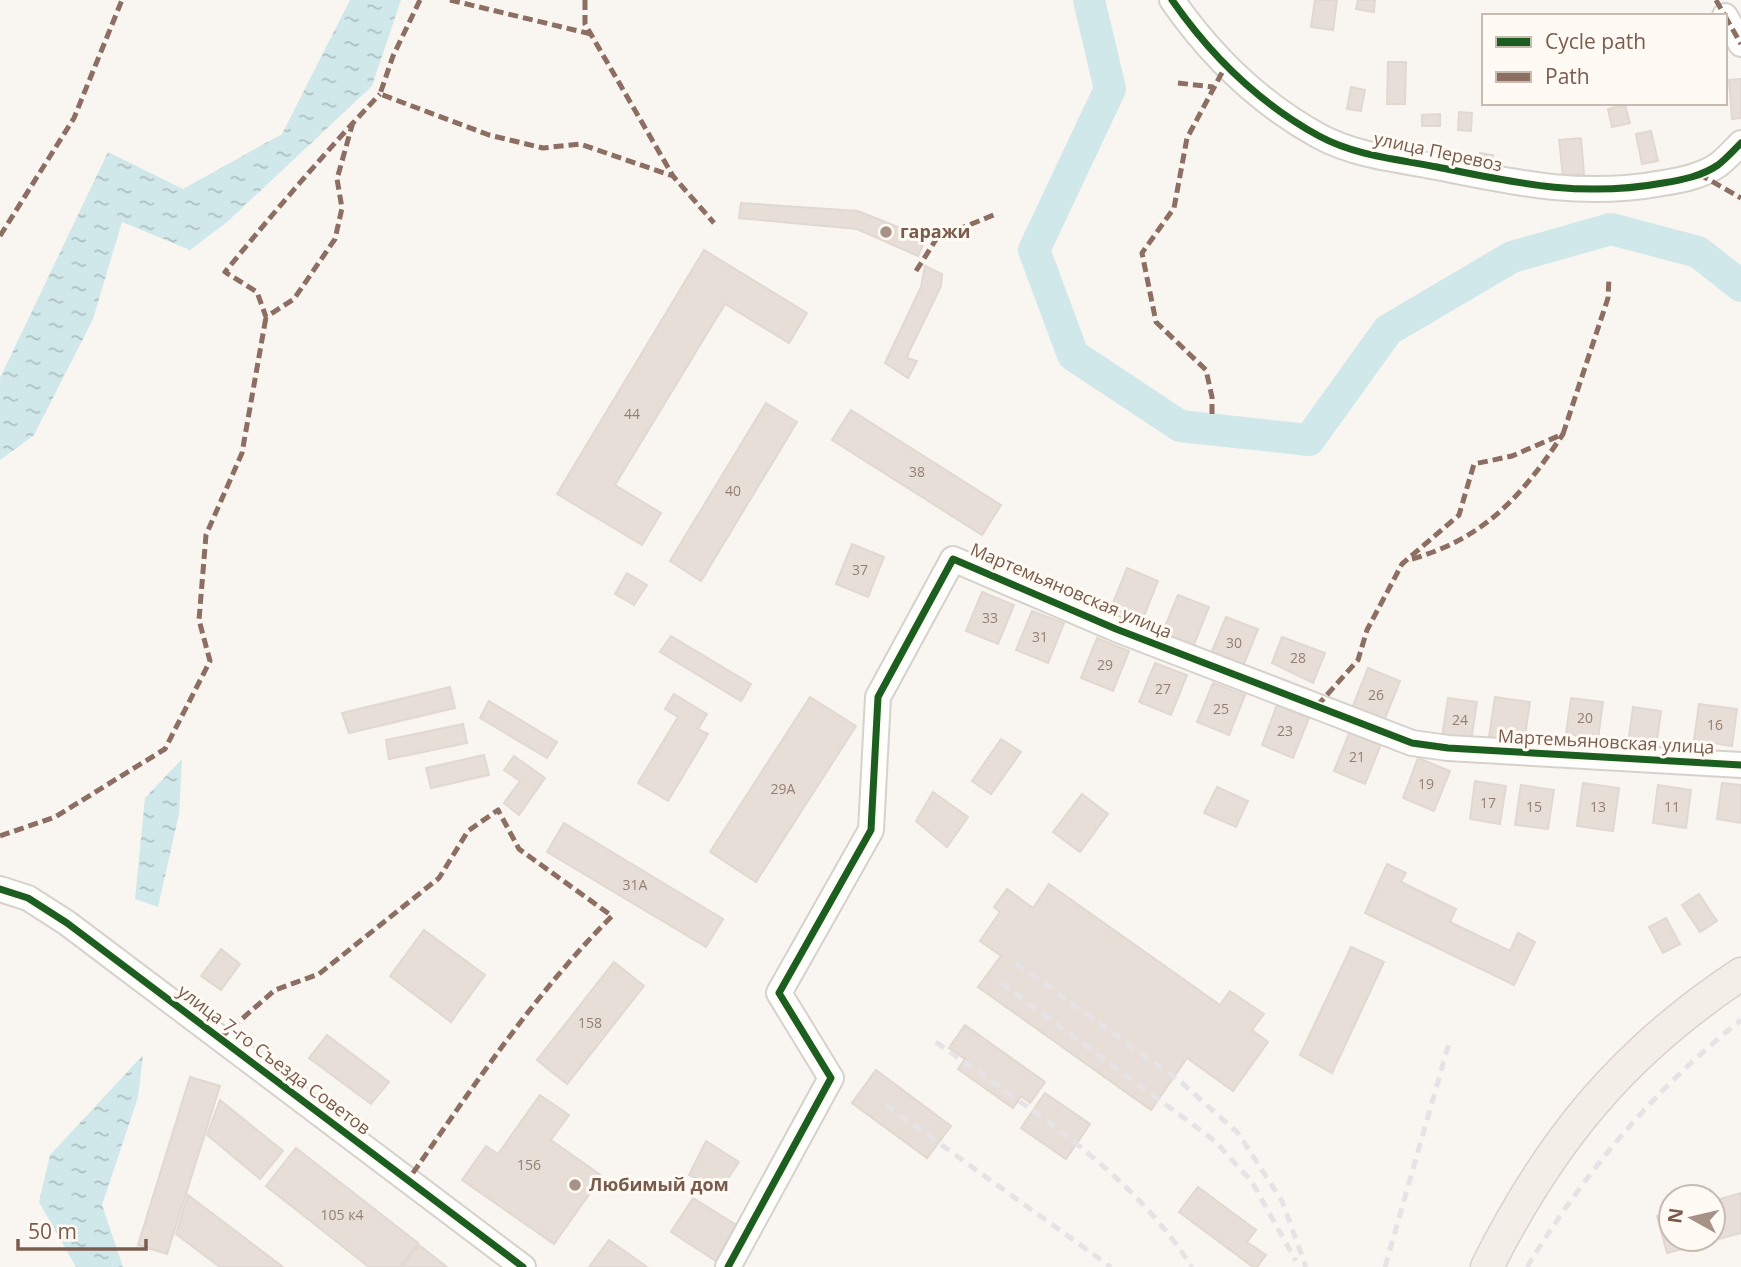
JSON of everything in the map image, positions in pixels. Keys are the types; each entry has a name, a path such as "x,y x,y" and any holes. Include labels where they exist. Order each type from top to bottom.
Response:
{"main road":[{"path":"1487,1267 1534,1181 1597,1098 1658,1034 1741,974"}],"street":[{"name":"улица Перевоз","path":"1172,0 1226,67 1262,98 1321,137 1382,160 1521,186 1607,191 1691,178 1718,165 1741,143"},
{"path":"1727,20 1741,44"},
{"name":"Мартемьяновская улица","path":"728,1267 831,1078 779,993 871,830 878,697 953,559 1116,629 1412,743 1501,752 1741,765"},
{"name":"улица 7-го Съезда Советов","path":"0,889 27,898 67,923 523,1267"}],"water":[{"path":"350,0 401,0 372,86 227,222 190,250 122,222 93,319 34,435 0,460 0,378 108,152 183,189 282,134"},
{"path":"182,759 179,814 158,907 135,899 145,798"},
{"path":"143,1055 138,1097 102,1205 123,1267 76,1267 39,1202 50,1155"}],"building":[{"path":"1315,0 1337,0 1333,30 1311,27"},
{"path":"1358,0 1375,0 1374,12 1356,9"},
{"path":"1388,62 1406,62 1405,104 1387,104"},
{"path":"1741,79 1741,118 1732,119 1729,80"},
{"path":"1351,87 1365,90 1361,111 1347,109"},
{"path":"1625,105 1630,123 1612,127 1608,109"},
{"path":"1459,112 1472,113 1471,131 1458,130"},
{"path":"1440,114 1440,126 1422,126 1422,115"},
{"path":"1651,131 1658,161 1642,164 1636,134"},
{"path":"1581,138 1584,174 1563,176 1559,140"},
{"path":"1480,153 1493,155 1491,171 1478,169"},
{"name":"гаражи","path":"741,203 858,211 898,227 924,243 918,256 857,229 739,218"},
{"path":"704,250 807,313 789,343 725,304 615,485 661,513 642,545 557,494"},
{"name":"гаражи","path":"925,266 942,274 941,286 909,352 907,358 917,361 908,378 885,363 921,287"},
{"path":"766,403 797,422 701,581 670,561"},
{"path":"851,410 1001,505 982,535 832,440"},
{"path":"852,544 884,557 868,597 836,584"},
{"path":"1127,568 1158,581 1142,621 1111,608"},
{"path":"627,573 647,585 634,605 615,594"},
{"path":"982,592 1014,605 998,644 966,631"},
{"path":"1178,595 1209,607 1193,647 1162,634"},
{"path":"1032,611 1064,623 1048,663 1016,650"},
{"path":"1226,617 1258,629 1242,669 1210,656"},
{"path":"671,636 751,684 741,701 660,652"},
{"path":"1282,637 1325,653 1313,683 1272,663"},
{"path":"1097,638 1129,651 1113,691 1081,678"},
{"path":"1155,663 1187,675 1171,715 1139,702"},
{"path":"1368,668 1400,681 1384,721 1352,708"},
{"path":"1213,683 1245,695 1229,735 1197,722"},
{"path":"450,687 455,708 349,733 342,713"},
{"path":"674,694 707,714 698,729 708,734 668,801 638,783 678,717 665,709"},
{"path":"810,697 856,726 756,882 710,852"},
{"path":"1495,697 1530,702 1524,742 1489,737"},
{"path":"1448,698 1477,702 1471,741 1442,737"},
{"path":"1571,698 1603,702 1598,739 1566,734"},
{"path":"489,701 557,742 547,758 480,718"},
{"path":"1699,704 1737,709 1732,746 1694,740"},
{"path":"1277,705 1309,718 1293,758 1262,745"},
{"path":"1633,707 1661,711 1656,748 1628,744"},
{"path":"463,724 467,743 389,759 386,740"},
{"path":"1350,731 1381,744 1365,784 1334,771"},
{"path":"1001,739 1021,752 991,794 972,781"},
{"path":"484,755 489,775 431,788 426,768"},
{"path":"514,756 545,778 519,815 504,803 520,781 504,770"},
{"path":"1418,758 1450,771 1434,811 1403,798"},
{"path":"1475,781 1506,786 1500,824 1470,819"},
{"path":"1583,783 1619,788 1613,831 1577,826"},
{"path":"1722,783 1741,785 1741,823 1717,819"},
{"path":"1521,785 1554,790 1548,829 1515,825"},
{"path":"1658,785 1691,790 1686,828 1653,823"},
{"path":"1217,787 1248,801 1236,827 1204,813"},
{"path":"933,792 968,817 947,847 916,821"},
{"path":"1082,794 1108,814 1080,852 1053,832"},
{"path":"564,823 723,919 706,947 547,852"},
{"path":"1387,864 1406,873 1401,882 1456,909 1450,922 1510,951 1518,933 1535,942 1514,985 1365,913"},
{"path":"1049,884 1220,1005 1230,991 1264,1014 1252,1030 1268,1042 1233,1091 1187,1058 1151,1110 978,987 1001,956 980,941 1000,912 994,907 1007,889 1033,908"},
{"path":"1699,894 1717,921 1700,932 1682,905"},
{"path":"1666,918 1680,944 1663,953 1649,927"},
{"path":"424,930 485,975 451,1022 390,976"},
{"path":"1351,947 1384,962 1332,1073 1300,1055"},
{"path":"221,949 240,964 221,990 201,976"},
{"path":"614,962 644,986 567,1084 537,1060"},
{"path":"965,1025 1045,1082 1030,1103 1021,1096 1013,1108 958,1069 965,1059 949,1048"},
{"path":"327,1035 389,1082 371,1104 309,1058"},
{"path":"876,1070 951,1126 927,1158 852,1103"},
{"path":"190,1077 220,1086 167,1254 138,1245"},
{"path":"1045,1093 1090,1124 1066,1159 1021,1128"},
{"path":"540,1095 569,1115 551,1140 602,1176 554,1244 462,1180 486,1146 498,1154"},
{"path":"220,1100 283,1151 260,1179 207,1135"},
{"path":"706,1141 739,1162 720,1190 689,1175"},
{"path":"296,1148 418,1243 400,1267 369,1267 266,1186"},
{"path":"1198,1187 1256,1230 1247,1242 1266,1255 1257,1267 1253,1267 1179,1212"},
{"path":"1741,1193 1741,1233 1727,1237 1727,1197"},
{"path":"188,1195 283,1267 220,1267 176,1234"},
{"path":"693,1198 738,1226 716,1261 671,1232"},
{"path":"609,1240 647,1267 589,1267"},
{"path":"419,1245 447,1267 402,1267"}],"waterway":[{"path":"1089,0 1110,89 1034,250 1073,355 1180,426 1309,440 1388,330 1512,257 1611,229 1698,252 1741,286"}],"railway":[{"path":"1016,963 1181,1082 1238,1133 1282,1201 1306,1267"},
{"path":"1001,983 1215,1141 1252,1182 1296,1261"},
{"path":"1527,1267 1573,1198 1623,1134 1679,1074 1741,1020"},
{"path":"936,1042 1041,1117 1108,1170 1166,1232 1192,1267"},
{"path":"1385,1267 1449,1043"},
{"path":"886,1105 1111,1267"}],"marked path":[{"path":"0,236 74,118 122,0"},
{"path":"420,0 393,56 380,94 489,135 543,148 580,144 673,176"},
{"path":"450,0 591,34"},
{"path":"585,0 585,24 673,176 714,223"},
{"path":"1716,0 1724,14"},
{"path":"1727,20 1741,44"},
{"path":"1212,414 1212,397 1206,370 1156,322 1142,253 1174,208 1187,138 1225,67"},
{"path":"1178,83 1213,87"},
{"path":"353,122 337,179 342,208 335,239 294,299 266,317 257,292 225,272 340,137 360,116 380,94"},
{"path":"1699,174 1741,198"},
{"path":"916,271 937,238 996,214"},
{"path":"1317,706 1358,660 1367,630 1402,564 1459,515 1474,464 1512,456 1563,434 1608,298 1609,278"},
{"path":"0,836 55,817 165,749 210,661 199,620 206,535 242,453 266,317"},
{"path":"1412,559 1438,550 1481,527 1532,477 1563,434"},
{"path":"220,1038 275,990 319,974 439,878 468,831 498,810 519,849 612,916 583,946 530,1010 408,1180"}],"cycle path":[{"path":"1172,0 1220,59 1256,93 1319,136 1362,152 1522,183 1605,189 1663,183 1699,175 1718,165 1741,143"},
{"path":"728,1267 831,1078 779,993 871,830 878,697 953,559 1116,629 1412,743 1448,748 1741,765"},
{"path":"0,889 28,898 67,923 523,1267"}],"place":[{"name":"гаражи","path":"886,232"},
{"name":"Любимый дом","path":"575,1185"}]}
